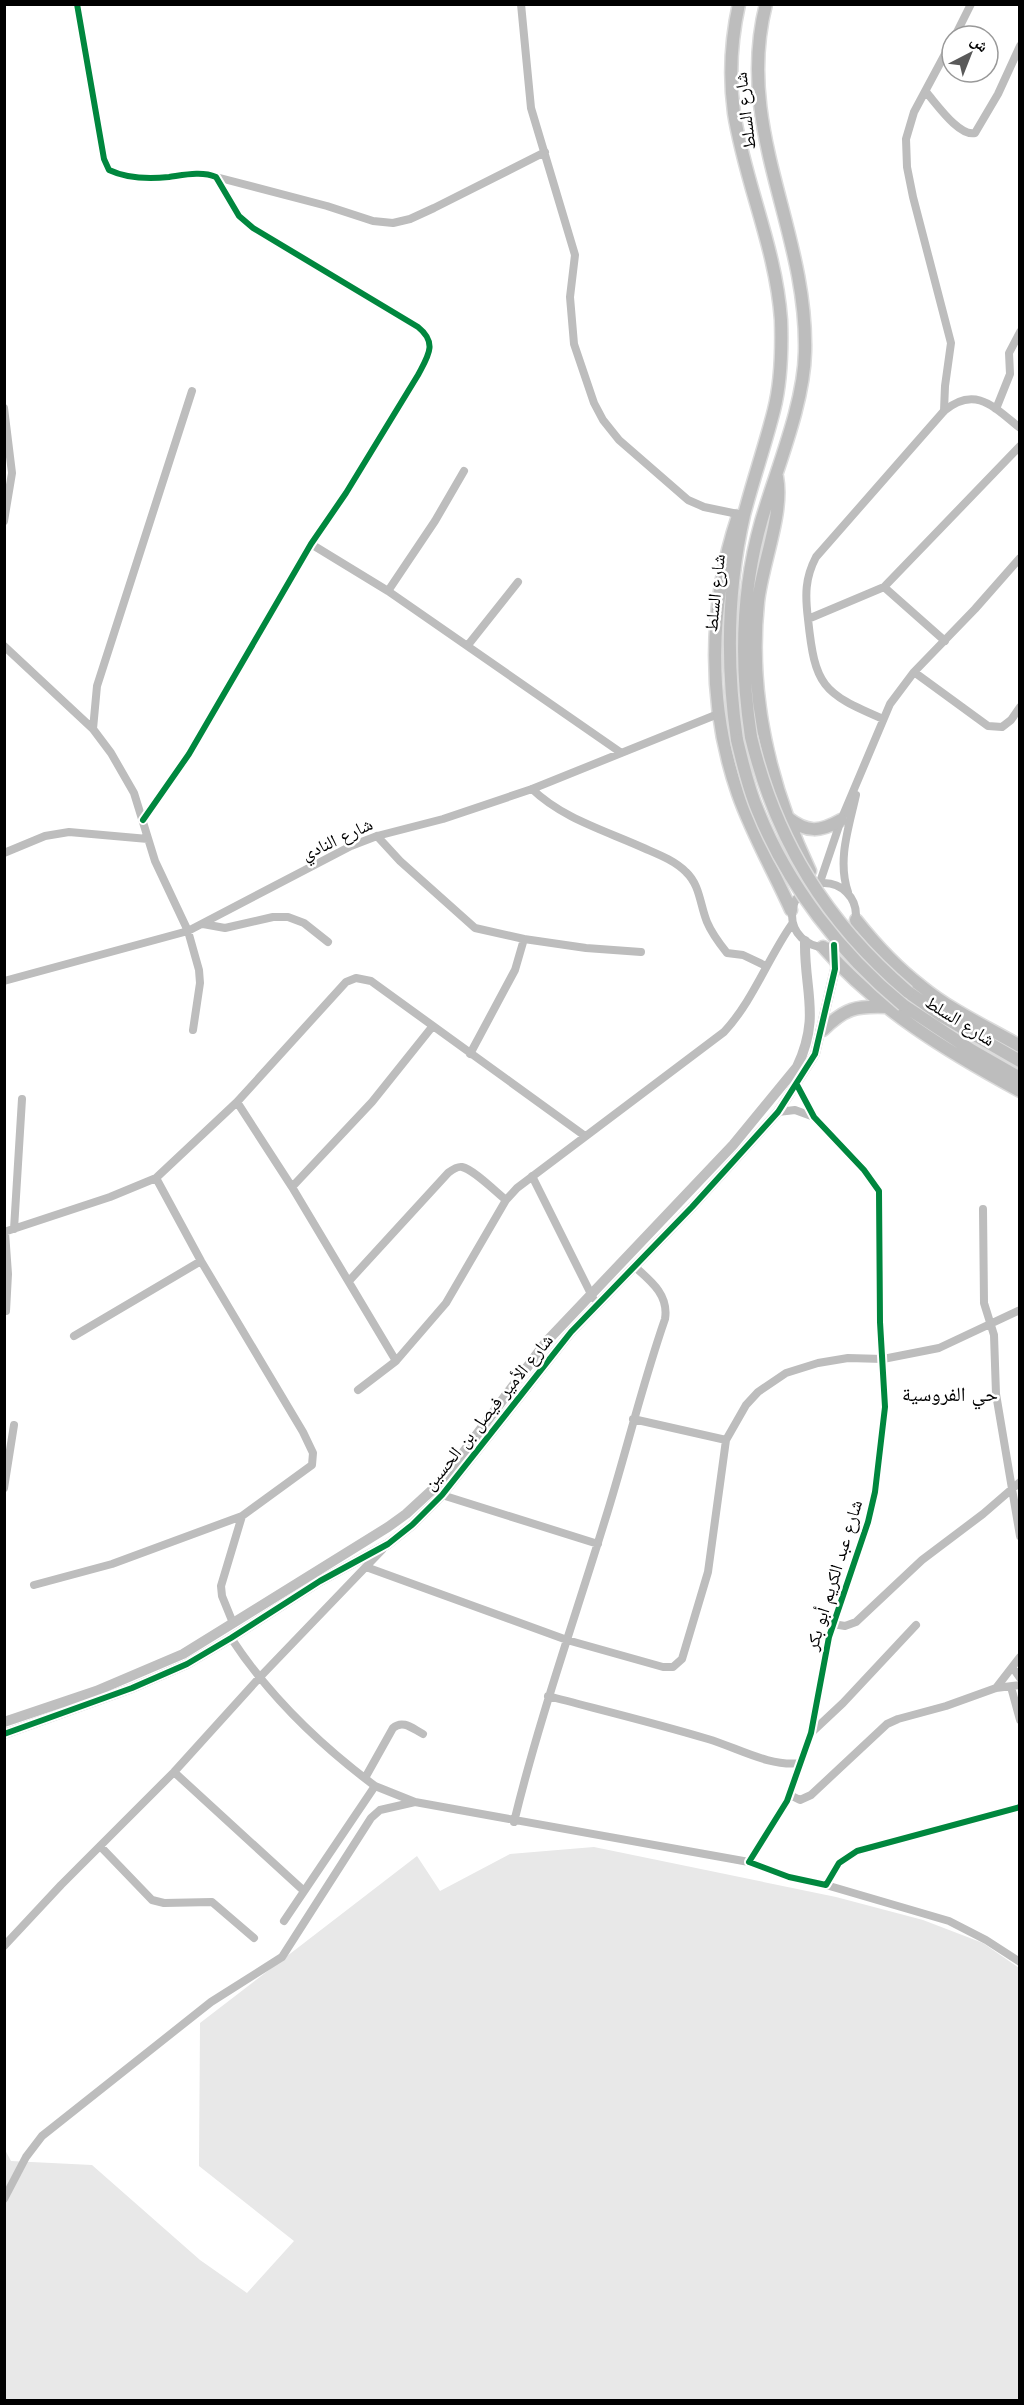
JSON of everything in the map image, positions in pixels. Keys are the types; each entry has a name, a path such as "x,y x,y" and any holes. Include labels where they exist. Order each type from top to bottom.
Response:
{"main road":[{"name":"شارع السلط","path":"739,4 732,50 734,112 772,257 778,290 781,340 779,381 774,409 748,503 736,557 729,614 729,676 736,740 753,798 770,839 797,887 838,941 884,990 915,1014 1020,1078"},
{"name":"شارع السلط","path":"766,4 757,62 759,108 769,157 793,243 804,303 806,334 801,389 754,547 745,605 743,665 751,737 767,795 788,845 812,885 853,937 886,972 920,1001 1020,1061"},
{"path":"777,472 779,498 758,601 755,650 756,692 763,735 786,817 818,883"},
{"path":"748,503 738,514 719,590 716,632 718,714 738,794 762,852 791,910"},
{"path":"786,817 800,827 810,830 824,828 841,820"},
{"path":"856,920 876,944 921,987 944,1003 1020,1046"},
{"path":"829,946 835,961 886,1007 949,1051 1020,1091"},
{"path":"823,1030 845,1011 864,1006 886,1007"}],"street":[{"path":"77,4 104,159 109,170 126,176 206,174 373,220 393,223 410,219 434,208 545,152"},
{"path":"521,4 531,108 575,255 570,297 574,344 594,403 603,420 619,440 688,500 704,507 738,514"},
{"path":"961,24 971,4"},
{"path":"926,92 956,125 964,132 973,134 998,94 1020,46"},
{"path":"940,65 914,112 906,139 907,167 920,226 951,343 944,411"},
{"path":"143,820 189,754 311,544 418,375 429,353 429,338 418,327 253,228 239,216 216,177"},
{"path":"996,409 1010,374 1009,353 1020,332"},
{"path":"93,729 97,686 192,391"},
{"path":"883,719 846,703 834,695 824,684 815,668 808,619 806,581 816,557 954,402 973,398 996,409 1020,428"},
{"path":"4,408 12,473 4,521"},
{"path":"808,619 884,587 1020,446"},
{"path":"388,591 435,522 464,471"},
{"path":"311,544 388,591 620,752"},
{"path":"818,883 841,820 883,719 900,689 1020,558"},
{"path":"468,645 518,582"},
{"path":"884,587 945,641"},
{"path":"4,646 93,729 134,793 147,839 188,931 200,970 193,1030"},
{"path":"914,672 988,726 1002,727 1011,720 1020,707"},
{"name":"شارع النادي","path":"4,981 188,931 351,846 377,836 443,819 532,789 718,714"},
{"path":"849,895 839,886 818,883 801,891 791,910 792,924 805,941 829,946 847,938 856,920 855,907 845,882 844,857 861,776"},
{"path":"532,789 556,809 678,865 694,882 711,932 727,953 743,955 766,966"},
{"path":"4,853 45,836 69,832 147,839"},
{"path":"377,836 414,875 475,928 524,939 586,948 641,952"},
{"path":"203,924 225,928 273,917 288,917 304,923 328,942"},
{"path":"358,1390 396,1361 452,1294 506,1200 532,1176 724,1032 740,1011 792,924"},
{"path":"470,1054 515,970 524,939"},
{"name":"شارع الأمير فيصل بن الحسين","path":"4,1734 154,1680 187,1664 231,1638 252,1617 388,1527 428,1495 476,1437 546,1342 590,1293 733,1145 797,1066 804,1052 811,1016 805,941"},
{"name":"شارع الأمير فيصل بن الحسين","path":"4,1722 96,1691 183,1654 233,1623 252,1617 388,1544 412,1526 442,1495 571,1332 693,1208 778,1112 815,1054 823,1030 835,961"},
{"path":"6,1311 8,1274 5,1232 110,1197 156,1178 237,1102 350,980 363,978 371,981 585,1136"},
{"path":"292,1187 372,1102 432,1027"},
{"name":"شارع عبد الكريم أبو بكر","path":"749,1862 790,1795 811,1733 832,1624 868,1522 875,1492 885,1407 880,1322 879,1191 864,1170 814,1117 797,1085"},
{"path":"14,1228 22,1099"},
{"path":"237,1102 292,1187 396,1361"},
{"path":"778,1112 795,1110 814,1117"},
{"path":"349,1281 448,1173 456,1168 462,1167 470,1171 506,1200"},
{"path":"532,1176 596,1307"},
{"path":"34,1585 112,1564 242,1516 311,1468 314,1460 303,1432 201,1261 156,1178"},
{"path":"983,1209 984,1295 995,1340 996,1394 1010,1490 1020,1536"},
{"path":"74,1336 201,1261"},
{"path":"514,1822 548,1696 598,1544 666,1312 664,1300 658,1290 634,1267"},
{"path":"366,1567 567,1640 663,1667 673,1667 682,1659 708,1572 726,1440 746,1405 758,1392 786,1373 802,1367 834,1360 883,1359 939,1348 1020,1310"},
{"path":"633,1419 726,1440"},
{"path":"4,1488 14,1425"},
{"path":"832,1624 844,1626 856,1622 922,1560 983,1514 1020,1482"},
{"path":"442,1495 598,1544"},
{"path":"233,1623 222,1596 221,1586 242,1516"},
{"path":"4,1946 174,1772 260,1677 388,1544"},
{"path":"811,1733 843,1703 916,1624"},
{"path":"231,1638 260,1677 307,1729 375,1786 415,1802 514,1822 573,1830 749,1862 789,1877 826,1885 949,1921 986,1940 1020,1962"},
{"path":"996,1688 1020,1657"},
{"path":"1013,1668 1020,1678"},
{"path":"790,1795 801,1800 811,1795 887,1724 898,1719 946,1706 996,1688 1015,1686 1020,1720"},
{"path":"548,1696 709,1739 775,1762 801,1763"},
{"path":"365,1778 393,1728 398,1724 403,1723 423,1734"},
{"path":"174,1772 304,1891"},
{"path":"284,1921 375,1786"},
{"path":"4,2199 26,2157 42,2136 210,2002 283,1956 371,1818 380,1810 415,1802"},
{"path":"826,1885 839,1863 856,1851 1020,1807"},
{"path":"351,1821 364,1827"},
{"path":"100,1846 152,1900 164,1903 213,1902 254,1938"}],"shaded area":[{"path":"594,1847 836,1897 923,1920 983,1943 1019,1968 1019,2400 5,2400 4,2148 11,2161 92,2165 200,2260 247,2293 294,2241 199,2166 200,2023 417,1856 440,1891 510,1854"}],"cycle path":[{"path":"77,4 104,159 109,170 139,178 199,174 216,177 239,216 253,228 418,327 428,339 429,344 428,356 418,375 346,493 311,544 189,754 143,820"},
{"path":"4,1734 132,1688 187,1664 320,1581 388,1544 412,1525 442,1495 571,1332 692,1207 778,1112 815,1054 835,969 834,945"},
{"path":"797,1085 814,1117 864,1170 879,1191 880,1322 885,1407 875,1492 868,1522 829,1637 811,1733 787,1801 749,1862 789,1877 826,1885 839,1863 857,1851 1020,1807"}],"district":[{"name":"حي الفروسية","path":"950,1394"}]}
